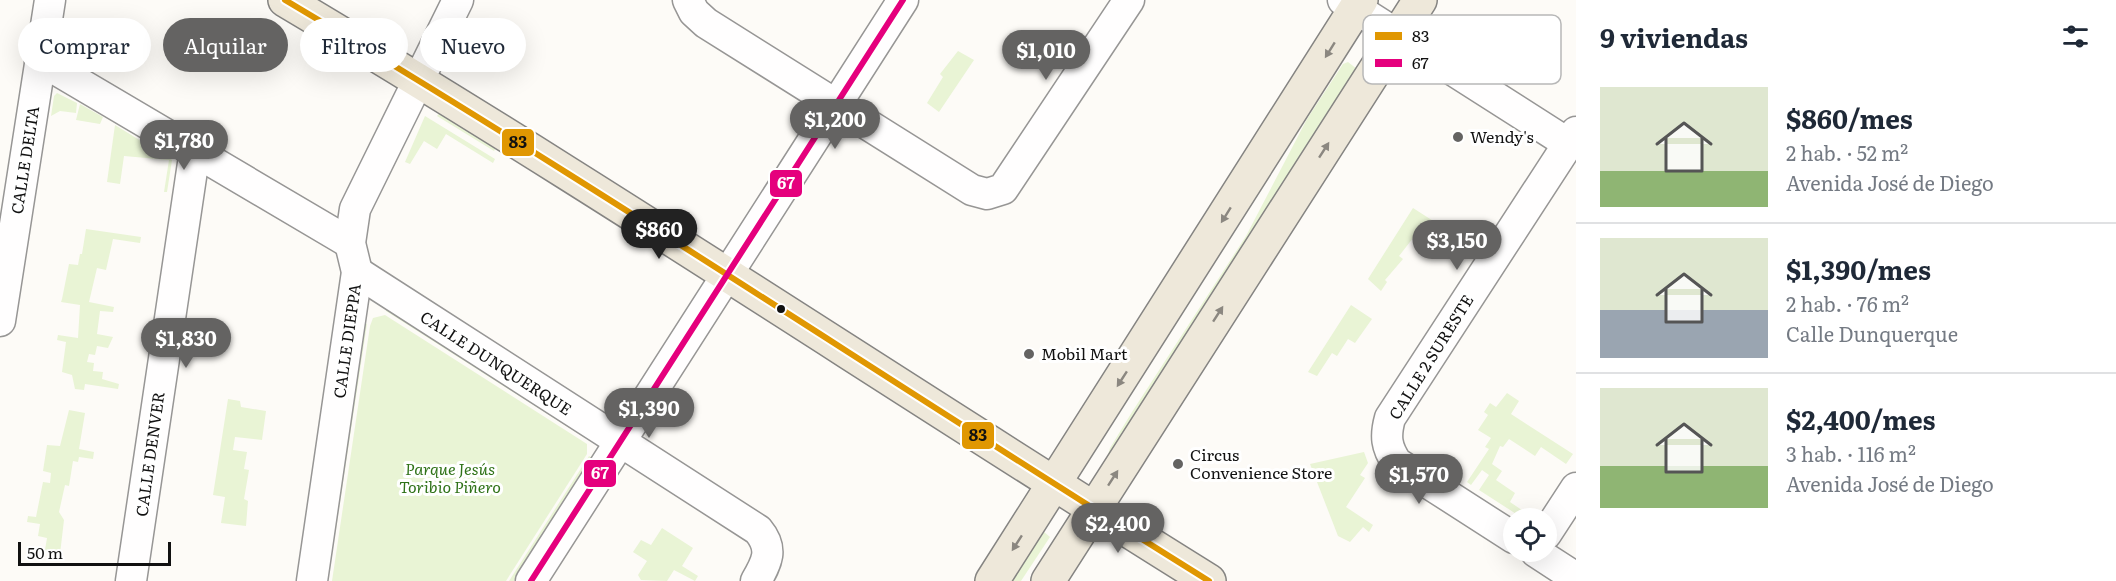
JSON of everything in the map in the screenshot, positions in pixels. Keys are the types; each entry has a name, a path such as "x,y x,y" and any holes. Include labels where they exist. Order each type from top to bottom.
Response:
{"main road":[{"path":"285,0 419,80 726,272 1093,509 1209,581"},
{"path":"1411,15 1420,0"},
{"path":"992,581 1056,483 1354,3"},
{"path":"1048,581 1366,84"}],"street":[{"name":"CALLE DELTA","path":"47,18 50,0"},
{"name":"CALLE DIEPPA","path":"312,581 357,272 350,243 355,209 458,0"},
{"path":"688,0 694,12 706,23 972,190 987,194 1003,189 1129,0"},
{"path":"531,581 726,272 903,0"},
{"path":"1354,3 1370,15"},
{"name":"CALLE DELTA","path":"0,321 38,72"},
{"path":"61,72 350,243"},
{"path":"1481,84 1572,138"},
{"name":"CALLE 2 SURESTE","path":"1503,531 1397,463 1387,444 1386,431 1390,418 1572,138"},
{"name":"CALLE DENVER","path":"131,581 195,150"},
{"name":"CALLE DUNQUERQUE","path":"357,272 758,530 767,541 762,571"},
{"path":"1557,517 1576,488"},
{"path":"1551,562 1576,578"}],"green space":[{"path":"958,51 974,60 939,112 927,103 943,77 940,74"},
{"path":"1348,62 1357,69 1106,461 1110,448 1132,412 1246,236 1307,119 1343,64"},
{"path":"57,93 77,103 76,113 60,111 51,116 54,96"},
{"path":"80,104 103,117 100,124 76,120"},
{"path":"440,112 497,146 494,151 437,116"},
{"path":"425,116 495,159 493,163 446,134 437,149 424,141 410,164 405,162"},
{"path":"115,125 172,160 167,192 164,192 169,160 124,156 120,184 107,182"},
{"path":"1413,208 1466,242 1462,249 1424,224 1399,256 1403,259 1385,280 1387,282 1381,291 1368,279"},
{"path":"86,229 141,237 140,243 113,239 106,270 97,268 89,302 114,307 113,312 100,311 97,334 113,337 108,348 97,346 95,355 89,354 87,362 94,363 93,371 103,372 102,379 119,384 118,389 85,384 84,390 75,389 72,375 62,372 66,342 57,340 58,335 78,338 80,305 61,302 69,264 78,265"},
{"path":"1351,305 1372,319 1355,343 1348,339 1337,356 1332,353 1317,376 1308,372"},
{"path":"387,307 587,435 585,438 386,311"},
{"name":"Parque Jesús Toribio Piñero","path":"385,315 587,444 587,454 506,581 332,581 370,326 373,318"},
{"path":"364,323 367,324 328,581 325,581"},
{"path":"1507,393 1519,401 1511,414 1573,454 1566,464 1541,447 1535,456 1509,439 1503,447 1500,446 1492,464 1502,471 1496,480 1515,493 1510,502 1519,508 1507,508 1479,490 1489,475 1482,470 1471,485 1467,482 1489,449 1485,447 1491,438 1478,430 1488,415 1484,412 1490,403 1496,407"},
{"path":"228,399 240,401 241,407 266,411 262,440 235,437 233,450 247,452 244,469 249,470 244,499 248,501 246,526 221,523 225,497 213,495"},
{"path":"69,410 85,413 79,449 94,452 93,459 79,457 78,462 73,461 69,486 65,485 59,512 64,520 60,554 45,550 47,538 38,536 40,524 27,522 28,516 36,517 43,482 50,483 51,473 43,471 47,445 60,446"},
{"path":"1364,452 1368,463 1360,475 1365,478 1346,507 1373,525 1369,532 1363,527 1350,542 1338,536 1310,464"},
{"path":"589,456 593,458 514,581 509,581"},
{"path":"662,528 693,548 682,566 698,576 695,581 674,570 667,581 641,580 638,575 647,561 633,552 641,540 651,545"},
{"path":"1043,531 1050,537 1021,581 1012,581"}],"transit line":[{"name":"83","path":"285,0 518,142 1209,581"},
{"name":"67","path":"531,581 903,0"}],"place":[{"name":"Wendy's","path":"1458,137"},
{"name":"Mobil Mart","path":"1029,354"},
{"name":"Circus Convenience Store","path":"1178,464"}]}
